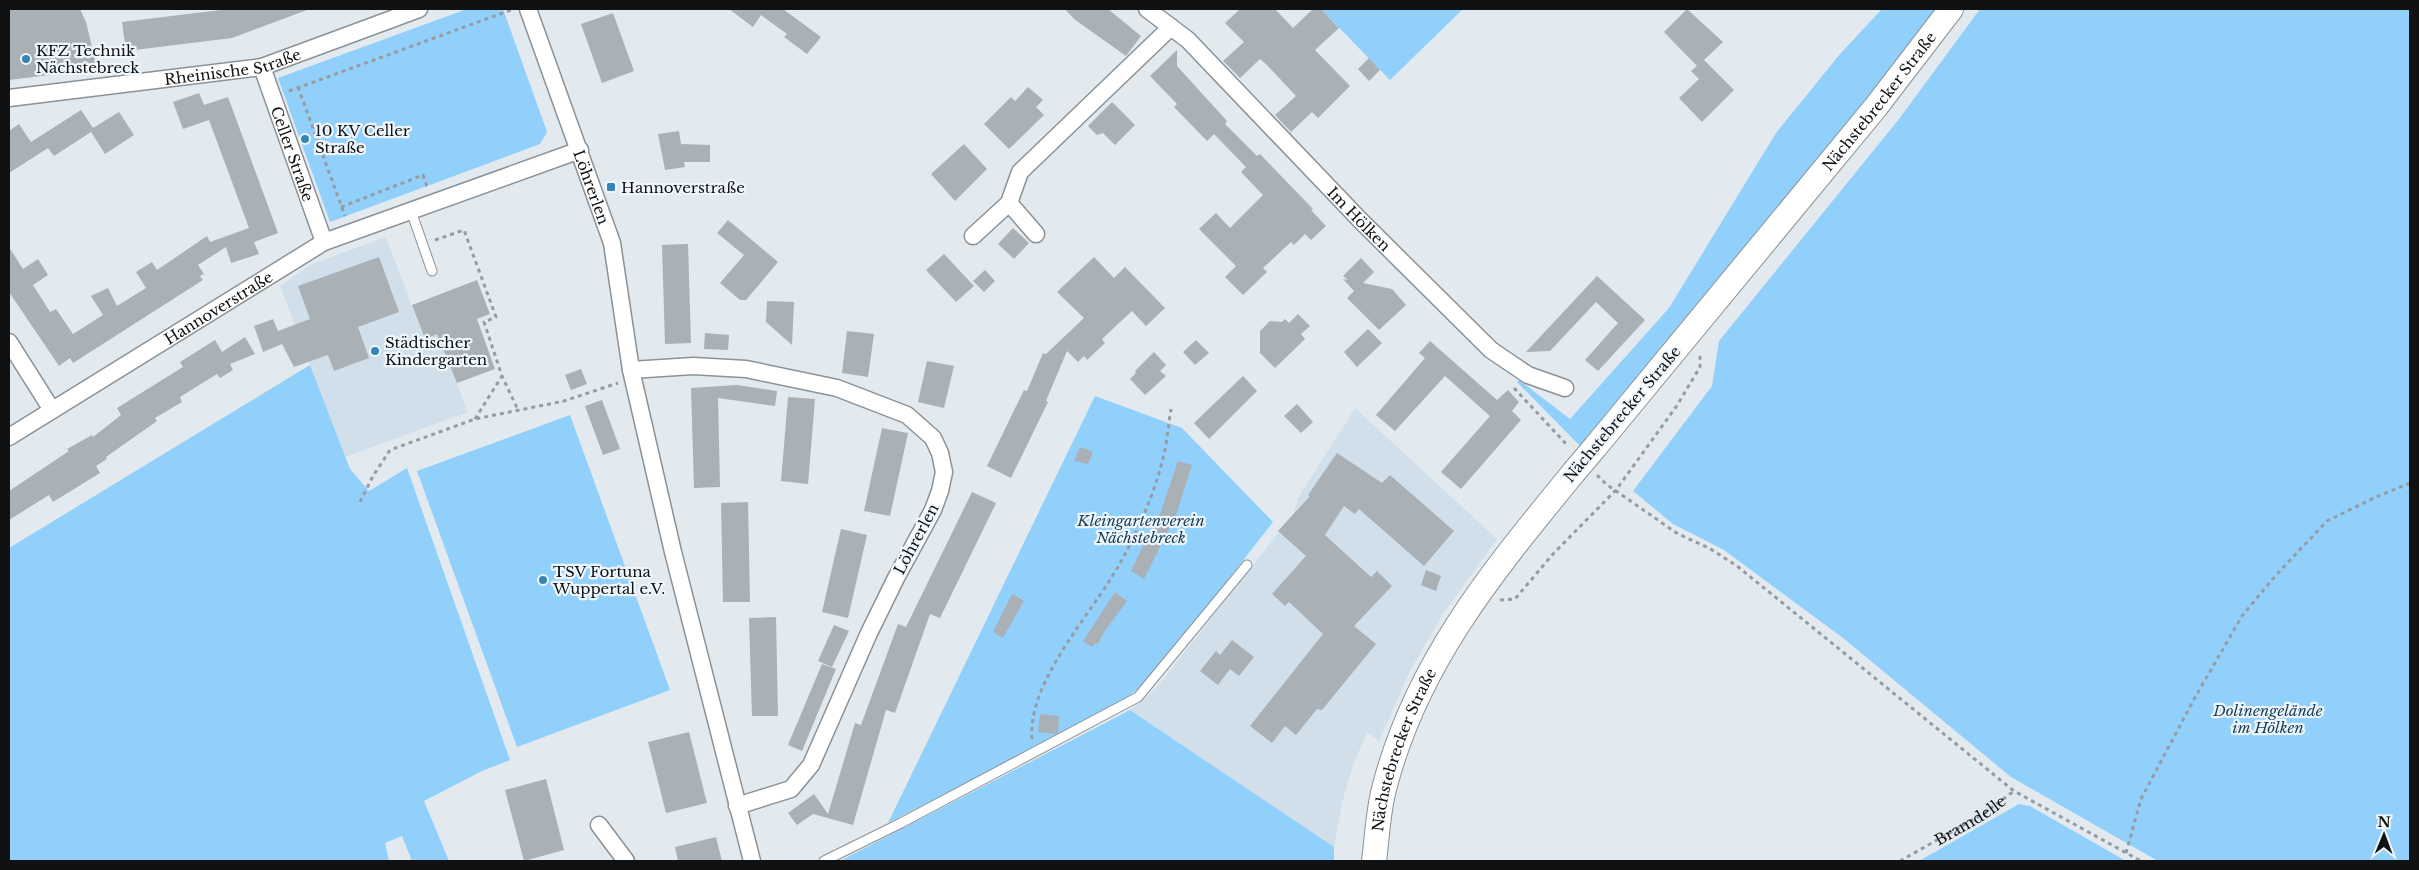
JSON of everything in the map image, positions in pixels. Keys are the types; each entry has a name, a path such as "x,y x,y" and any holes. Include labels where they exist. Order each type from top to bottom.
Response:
{"main road":[{"name":"Nächstebrecker Straße","path":"1374,861 1383,792 1397,743 1433,664 1474,600 1574,461 1596,446 1862,123 1950,9"}],"street":[{"name":"Rheinische Straße","path":"9,98 262,67 419,9"},
{"name":"Löhrerlen","path":"528,9 612,243 632,374 752,861"},
{"name":"Im Hölken","path":"1147,9 1188,40 1361,221 1491,350 1528,376 1565,388"},
{"path":"973,236 1009,203 1020,172 1171,27"},
{"name":"Celler Straße","path":"262,67 324,242"},
{"name":"Hannoverstraße","path":"9,437 324,242 580,150"},
{"path":"1009,203 1036,234"},
{"path":"9,342 52,410"},
{"name":"Löhrerlen","path":"632,374 693,366 746,369 837,388 907,415 933,438 940,453 944,472 940,491 877,617 811,765 791,789 737,806"},
{"path":"599,825 626,861"}],"lane":[{"path":"411,211 432,271"},
{"path":"824,861 902,823 1138,697 1248,565"}],"path":[{"path":"351,232 298,87 514,9"},
{"path":"341,207 423,175 433,202"},
{"path":"423,244 464,230 496,317 484,322 502,376 518,410"},
{"path":"1503,592 1497,600 1515,599 1553,554 1616,490 1676,407 1700,368 1700,346"},
{"path":"360,502 373,476 390,450 474,419 564,401 632,374"},
{"path":"474,419 502,376"},
{"path":"1509,383 1574,461"},
{"path":"1032,746 1030,722 1038,697 1070,638 1124,557 1143,517 1163,461 1171,410"},
{"path":"1600,478 1678,534 1709,548 1737,566 2014,791 2141,861"},
{"path":"2126,853 2141,798 2193,701 2242,616 2277,574 2327,521 2410,483"},
{"name":"Bramdelle","path":"1900,861 1983,814 2014,791"}],"shaded area":[{"name":"Städtischer Kindergarten","path":"386,237 424,338 437,333 468,412 345,457 280,286 312,264"},
{"path":"1355,408 1497,539 1441,617 1410,671 1379,741 1367,732 1353,765 1342,803 1334,847 1130,710 1154,691 1294,513 1298,498"}],"green space":[{"path":"467,9 503,9 547,132 540,144 330,222 278,78"},
{"path":"1321,9 1463,9 1390,80"},
{"path":"1882,9 1937,9 1872,93 1580,446 1517,382 1519,380 1570,419 1669,308 1776,133 1840,54"},
{"name":"Dolinengelände im Hölken","path":"1980,9 2410,9 2410,861 2158,861 2011,777 1843,638 1724,550 1673,524 1633,491 1712,386 1719,341 1899,119"},
{"path":"310,365 350,469 369,491 407,468 510,760 482,771 424,801 449,861 412,861 402,836 385,843 389,861 9,861 9,548"},
{"name":"Kleingartenverein Nächstebreck","path":"1095,396 1182,428 1273,522 1152,677 1129,696 1102,714 888,823"},
{"name":"TSV Fortuna Wuppertal e.V.","path":"570,415 670,690 517,747 417,471"},
{"path":"1130,710 1334,847 1334,861 840,861"},
{"path":"2019,804 2030,806 2126,861 1919,861"}],"building":[{"path":"9,9 80,9 86,22 96,64 90,70 9,80"},
{"path":"229,9 307,10 232,38 126,51 122,22"},
{"path":"729,9 783,9 821,37 807,54 784,37 787,34 761,15 753,27"},
{"path":"1065,9 1108,9 1141,36 1126,56 1074,19"},
{"path":"1240,9 1275,9 1293,28 1313,9 1321,9 1339,28 1315,50 1350,86 1318,118 1312,112 1291,132 1275,115 1296,96 1266,64 1260,59 1240,78 1223,61 1244,42 1225,23"},
{"path":"1687,9 1723,42 1704,60 1734,90 1702,122 1679,98 1699,79 1691,71 1697,66 1664,32"},
{"path":"613,13 634,71 602,83 581,24"},
{"path":"1177,50 1177,66 1227,121 1225,124 1257,156 1260,154 1313,209 1311,210 1326,226 1311,240 1305,234 1294,245 1291,242 1263,268 1267,272 1243,295 1225,277 1236,266 1199,229 1216,213 1230,228 1263,195 1241,172 1246,167 1214,134 1207,141 1174,107 1177,104 1150,76"},
{"path":"1369,58 1380,70 1369,81 1358,69"},
{"path":"1028,87 1043,100 1036,107 1044,115 1009,149 984,124 1011,97 1015,101"},
{"path":"199,93 204,105 228,97 278,233 254,242 259,254 231,263 226,247 198,265 204,274 200,276 203,280 73,363 70,358 59,366 9,292 9,247 23,269 38,259 48,275 33,285 50,312 56,309 73,334 103,315 91,296 108,288 117,306 146,288 136,272 152,262 157,270 207,236 210,242 249,228 209,120 183,129 173,102"},
{"path":"1112,102 1135,125 1115,145 1103,133 1097,135 1088,126"},
{"path":"81,110 93,128 119,112 134,135 105,154 91,132 54,156 48,148 9,173 9,131 19,124 31,142"},
{"path":"679,131 681,144 710,145 710,162 684,162 685,167 665,170 658,134"},
{"path":"964,144 987,169 955,201 931,174"},
{"path":"728,220 778,262 746,300 740,300 720,283 744,255 717,233"},
{"path":"1013,228 1029,243 1014,259 998,244"},
{"path":"688,244 691,343 665,344 662,245"},
{"path":"944,254 974,286 956,302 926,270"},
{"path":"379,257 399,312 358,327 369,358 334,371 328,355 294,367 282,344 263,352 254,326 273,319 278,331 310,319 298,286"},
{"path":"1094,257 1114,278 1125,267 1165,308 1146,326 1132,311 1102,339 1105,343 1087,360 1084,356 1078,362 1067,351 1046,401 1048,402 1011,478 987,466 1024,390 1027,391 1043,353 1046,354 1084,318 1057,292"},
{"path":"1361,258 1374,272 1363,283 1392,289 1406,305 1379,330 1347,298 1354,291 1343,279 1348,280 1343,276"},
{"path":"985,270 995,281 984,292 973,281"},
{"path":"1597,276 1645,320 1598,371 1585,360 1618,323 1596,302 1550,351 1526,352"},
{"path":"477,280 490,314 477,319 495,369 457,383 437,334 425,339 412,305"},
{"path":"767,301 794,302 792,345 766,322"},
{"path":"1298,314 1310,326 1301,334 1305,339 1275,368 1260,353 1260,331 1270,321 1282,322 1285,319 1289,323"},
{"path":"1368,329 1382,343 1357,367 1344,352"},
{"path":"847,331 874,334 868,377 842,373"},
{"path":"705,333 729,335 728,350 704,349"},
{"path":"245,337 255,354 230,364 233,370 220,378 217,374 180,397 182,402 155,418 157,421 96,466 100,473 53,502 49,495 9,520 9,491 69,451 67,449 92,435 93,437 121,415 117,408 183,367 180,362 215,340 222,352"},
{"path":"1196,340 1209,353 1195,365 1183,352"},
{"path":"1430,341 1497,400 1508,390 1519,402 1512,411 1521,420 1461,489 1441,472 1490,416 1445,376 1395,431 1376,415 1425,358 1419,353"},
{"path":"1154,352 1166,365 1160,371 1166,376 1145,395 1130,379 1136,373 1135,371"},
{"path":"927,361 954,366 944,408 918,402"},
{"path":"581,369 587,384 571,390 565,375"},
{"path":"1243,376 1257,391 1209,439 1194,423"},
{"path":"737,385 777,391 775,406 718,398 720,487 694,488 691,388"},
{"path":"788,397 815,399 808,484 781,481"},
{"path":"602,400 620,449 603,455 585,406"},
{"path":"1297,404 1313,422 1301,433 1284,416"},
{"path":"882,428 908,433 890,516 864,511"},
{"path":"1080,447 1093,452 1088,464 1074,461"},
{"path":"1337,453 1382,483 1390,475 1454,531 1424,566 1359,509 1355,514 1344,506 1325,535 1371,577 1377,571 1392,586 1354,626 1376,644 1322,710 1317,709 1296,735 1285,726 1272,743 1250,726 1323,634 1289,602 1285,606 1272,594 1306,556 1278,531 1310,496 1308,495"},
{"path":"1178,461 1192,465 1176,515 1144,579 1131,571 1153,525 1156,526"},
{"path":"972,492 996,503 940,618 930,614 895,713 886,710 853,825 813,814 797,825 788,813 814,794 828,814 855,723 861,725 898,624 906,627"},
{"path":"748,502 750,602 723,602 721,503"},
{"path":"841,529 867,535 848,618 822,612"},
{"path":"1426,570 1441,576 1436,591 1421,585"},
{"path":"1115,592 1127,601 1104,632 1098,644 1096,643 1092,647 1083,641"},
{"path":"1012,594 1024,601 1003,638 993,632"},
{"path":"776,617 778,716 752,716 749,618"},
{"path":"834,625 849,631 832,667 818,661"},
{"path":"1232,640 1254,657 1239,676 1230,669 1218,685 1200,671 1216,651 1220,655"},
{"path":"822,664 836,669 802,751 788,745"},
{"path":"1040,714 1059,716 1058,733 1038,732"},
{"path":"689,732 707,803 666,813 648,742"},
{"path":"546,779 564,850 524,861 505,790"},
{"path":"716,837 722,861 678,861 675,847"}],"place":[{"name":"KFZ Technik Nächstebreck","path":"26,59"},
{"name":"10 KV Celler Straße","path":"305,139"},
{"name":"Hannoverstraße","path":"611,187"},
{"name":"Städtischer Kindergarten","path":"375,351"},
{"name":"TSV Fortuna Wuppertal e.V.","path":"543,580"}]}
